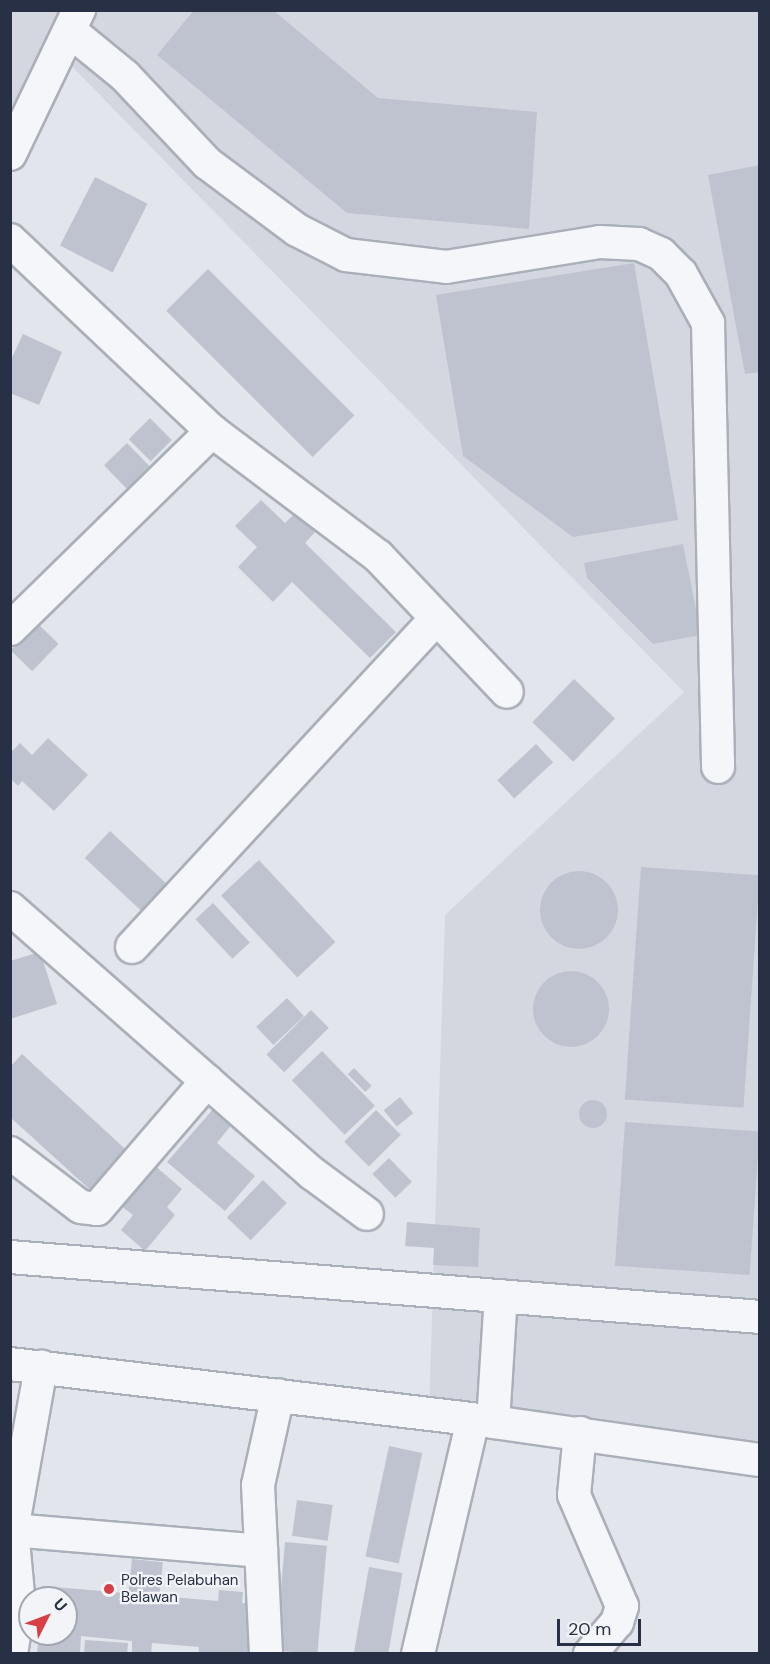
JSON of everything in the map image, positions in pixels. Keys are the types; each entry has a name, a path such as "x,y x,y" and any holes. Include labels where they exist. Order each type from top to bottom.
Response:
{"street":[{"path":"10,154 75,21 207,163 297,230 346,255 446,267 600,242 639,244 661,254 681,274 708,323 718,766"},
{"path":"10,240 212,431 378,556 507,692"},
{"path":"10,629 212,431"},
{"path":"132,947 436,618"},
{"path":"10,908 207,1081 367,1214"},
{"path":"10,1154 81,1207 97,1209 207,1081"},
{"path":"10,1257 759,1317"},
{"path":"418,1653 483,1421 501,1296"},
{"path":"11,1653 15,1603 12,1530 26,1366 580,1433 759,1460"},
{"path":"266,1653 258,1485 278,1395"},
{"path":"580,1433 574,1495 622,1605 617,1622 590,1653"},
{"path":"12,1530 261,1551"}],"shaded area":[{"path":"11,11 759,11 759,1445 429,1412 445,915 684,692 46,40 11,113"}],"building":[{"path":"194,10 273,10 378,98 537,112 529,229 347,213 157,55"},
{"path":"760,165 760,372 745,374 708,175"},
{"path":"95,177 148,204 113,272 60,246"},
{"path":"634,263 678,520 573,537 463,456 436,295"},
{"path":"208,269 354,415 313,457 166,311"},
{"path":"23,334 62,352 39,405 10,393 10,362"},
{"path":"150,418 172,440 151,461 129,439"},
{"path":"127,443 153,470 130,492 104,465"},
{"path":"261,500 285,523 296,512 316,531 305,543 396,632 370,658 292,582 273,602 238,567 257,547 235,526"},
{"path":"683,544 701,635 653,644 587,578 584,563"},
{"path":"37,623 59,644 32,671 11,650"},
{"path":"574,679 615,719 573,762 532,722"},
{"path":"48,738 88,775 54,811 22,781 18,786 10,778 10,753 20,743 32,755"},
{"path":"536,744 553,762 514,798 497,780"},
{"path":"110,831 168,885 143,912 85,858"},
{"path":"259,860 335,942 297,977 221,895"},
{"path":"641,867 760,875 743,1108 625,1099"},
{"path":"579,871 594,874 611,888 618,910 615,925 601,942 579,949 564,946 547,932 540,910 543,895 557,878"},
{"path":"213,903 250,942 232,959 195,919"},
{"path":"40,952 57,1004 10,1019 10,961"},
{"path":"571,971 586,974 598,982 606,994 609,1009 606,1024 598,1036 586,1044 571,1047 556,1044 544,1036 536,1024 533,1009 536,994 544,982 556,974"},
{"path":"287,998 304,1016 273,1045 256,1027"},
{"path":"311,1010 329,1028 284,1072 266,1055"},
{"path":"322,1051 375,1106 345,1135 292,1080"},
{"path":"22,1054 135,1158 98,1197 10,1117 10,1067"},
{"path":"354,1068 372,1086 365,1092 348,1074"},
{"path":"400,1097 413,1113 397,1127 384,1110"},
{"path":"593,1100 603,1104 607,1114 603,1124 593,1128 583,1124 579,1114 583,1104"},
{"path":"214,1108 232,1124 217,1143 255,1176 225,1211 167,1162"},
{"path":"376,1110 401,1135 369,1167 344,1142"},
{"path":"625,1122 760,1131 750,1275 615,1266"},
{"path":"389,1158 412,1182 395,1198 372,1174"},
{"path":"154,1165 182,1189 167,1207 175,1215 145,1251 121,1230 133,1215 120,1205"},
{"path":"263,1180 287,1203 251,1240 227,1217"},
{"path":"407,1222 480,1228 478,1267 433,1265 434,1248 405,1246"},
{"path":"389,1446 422,1453 399,1564 366,1557"},
{"path":"297,1500 333,1505 328,1541 292,1536"},
{"path":"285,1542 327,1546 317,1654 276,1651"},
{"path":"132,1559 163,1562 159,1595 129,1592"},
{"path":"369,1567 402,1573 388,1654 354,1654"},
{"path":"78,1589 218,1601 219,1590 243,1592 242,1603 257,1604 252,1654 198,1654 199,1647 152,1643 151,1654 132,1654 132,1641 81,1636 80,1654 37,1654 38,1646 78,1646"},
{"path":"85,1640 128,1643 127,1654 84,1654"}],"place":[{"name":"Polres Pelabuhan Belawan","path":"109,1589"}]}
